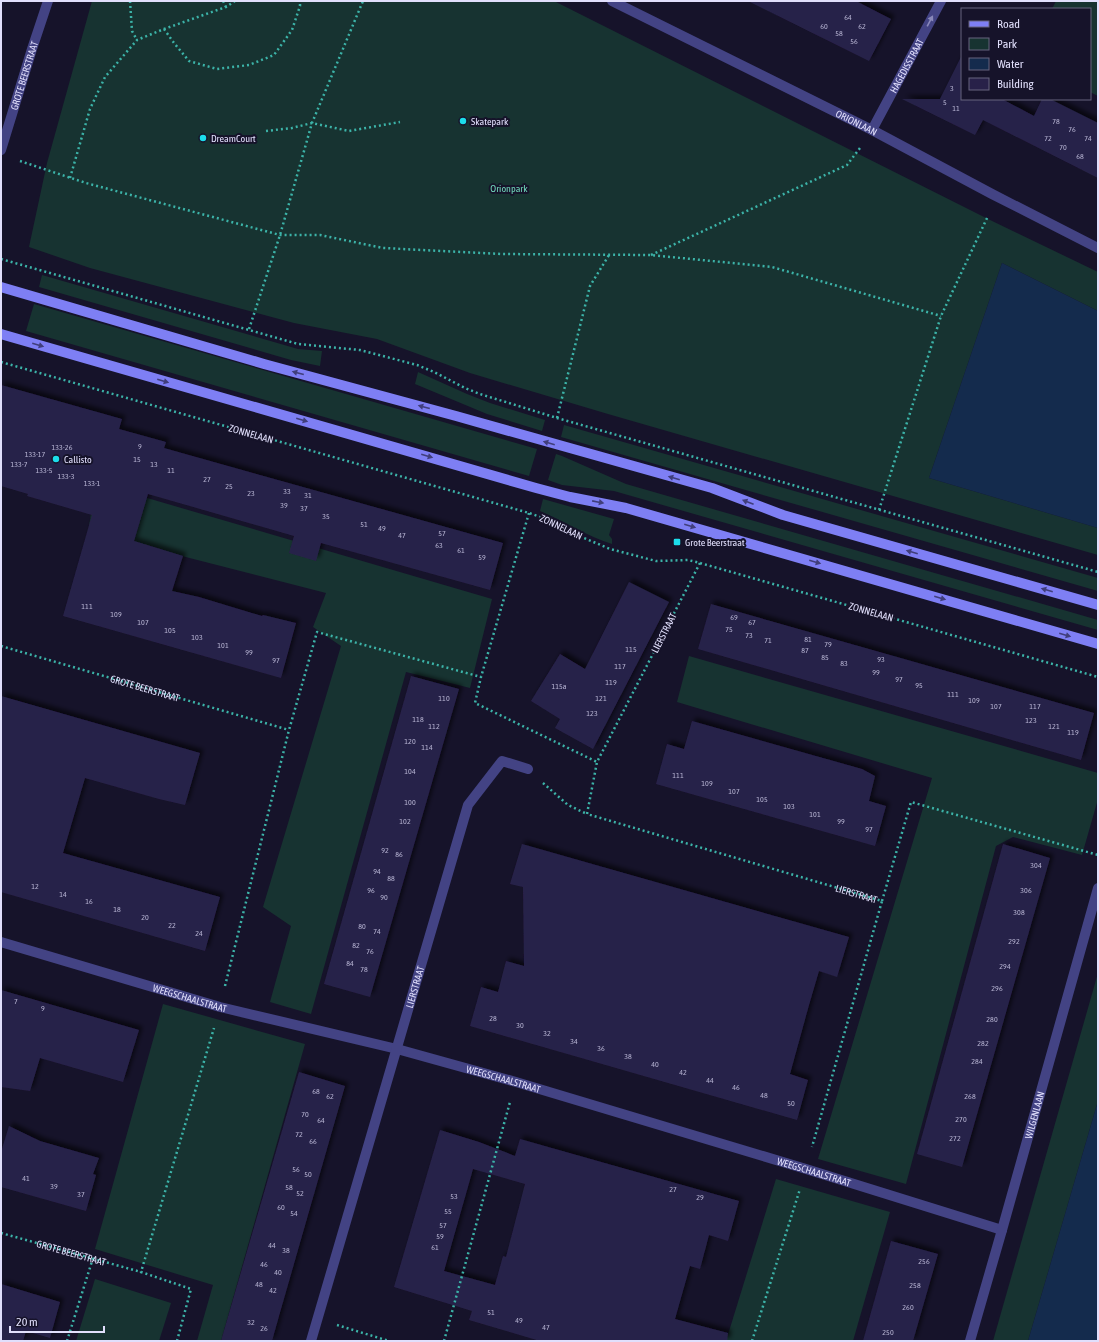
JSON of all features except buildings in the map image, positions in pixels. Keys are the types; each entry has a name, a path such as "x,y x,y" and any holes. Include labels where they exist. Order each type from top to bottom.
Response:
{"street":[{"name":"GROTE BEERSTRAAT","path":"1,150 48,1"},
{"name":"ORIONLAAN","path":"612,1 872,130 1098,248"},
{"name":"HAGEDISSTRAAT","path":"872,130 941,1"},
{"path":"1,287 264,364 712,488 784,515 1098,604"},
{"path":"1,334 536,488 570,497 626,508 1098,644"},
{"name":"LIERSTRAAT","path":"311,1341 468,805 502,761 528,769"},
{"name":"WILGENLAAN","path":"970,1341 1098,888"},
{"name":"WEEGSCHAALSTRAAT","path":"1,942 220,1007 397,1049 516,1082 806,1168 1002,1230"}],"path":[{"path":"130,1 132,31 137,40"},
{"path":"223,1 226,7"},
{"path":"70,178 90,109 105,77 137,40 226,7 235,1"},
{"path":"164,29 189,61 217,69 249,65 274,54 292,30 300,6 300,1"},
{"path":"249,329 280,235 312,123 362,1"},
{"path":"266,131 292,128 312,123 349,131 400,122"},
{"path":"651,255 847,165 872,130"},
{"path":"15,159 70,178 280,235 320,235 383,248 500,254 651,255 772,267 940,316"},
{"path":"879,510 940,316 988,219 992,194"},
{"path":"557,418 590,286 609,255"},
{"path":"1,258 298,344 360,350 417,365 480,394 557,418 1098,572"},
{"name":"ZONNELAAN","path":"1,362 529,513 549,520 576,535 610,549 656,561 688,560 700,563 1098,677"},
{"path":"529,513 481,677 475,703 597,762"},
{"name":"LIERSTRAAT","path":"587,814 597,762 700,563"},
{"path":"141,1272 220,1007 288,730 317,632 481,677"},
{"name":"GROTE BEERSTRAAT","path":"1,646 288,730"},
{"name":"LIERSTRAAT","path":"528,769 568,805 587,814 882,901 806,1168 752,1341"},
{"path":"882,901 911,802 1098,855"},
{"path":"444,1341 516,1082"},
{"name":"GROTE BEERSTRAAT","path":"1,1233 141,1272 192,1290 177,1341"},
{"path":"67,1341 93,1258"},
{"path":"317,1319 389,1341"}],"green space":[{"name":"Orionpark","path":"92,1 554,1 988,219 1098,272 1098,311 1002,263 929,478 1098,528 1098,555 470,373 377,339 294,323 90,268 29,247 47,163"},
{"path":"1056,1 1098,1 1098,96 1091,92 1091,8 1052,8"},
{"path":"42,275 298,349 322,351 320,366 291,360 39,287"},
{"path":"34,304 537,449 529,476 26,331"},
{"path":"418,372 490,403 545,420 542,431 487,414 415,384"},
{"path":"564,425 1098,578 1098,591 561,437"},
{"path":"556,454 626,484 1098,620 1098,630 614,491 562,485 548,480"},
{"path":"96,483 492,599 470,688 406,672 311,1014 270,1002 291,926 263,907 341,646 313,627 326,593 88,532"},
{"path":"543,499 614,519 609,535 612,539 612,544 540,511"},
{"path":"689,656 1098,773 1098,799 1082,855 1013,837 996,846 906,1184 818,1159 932,778 677,702"},
{"path":"1098,973 1098,1101 1028,1341 993,1341"},
{"path":"163,1004 305,1044 221,1341 197,1341 213,1285 95,1249"},
{"path":"776,1179 890,1212 853,1341 726,1341"},
{"path":"95,1279 171,1303 159,1341 76,1341"}],"water":[{"path":"1002,263 1098,311 1098,528 929,478"},
{"path":"1098,1101 1098,1341 1028,1341"}],"place":[{"name":"Skatepark","path":"463,121"},
{"name":"DreamCourt","path":"203,138"},
{"name":"Callisto","path":"56,459"},
{"name":"Grote Beerstraat","path":"677,542"}]}
